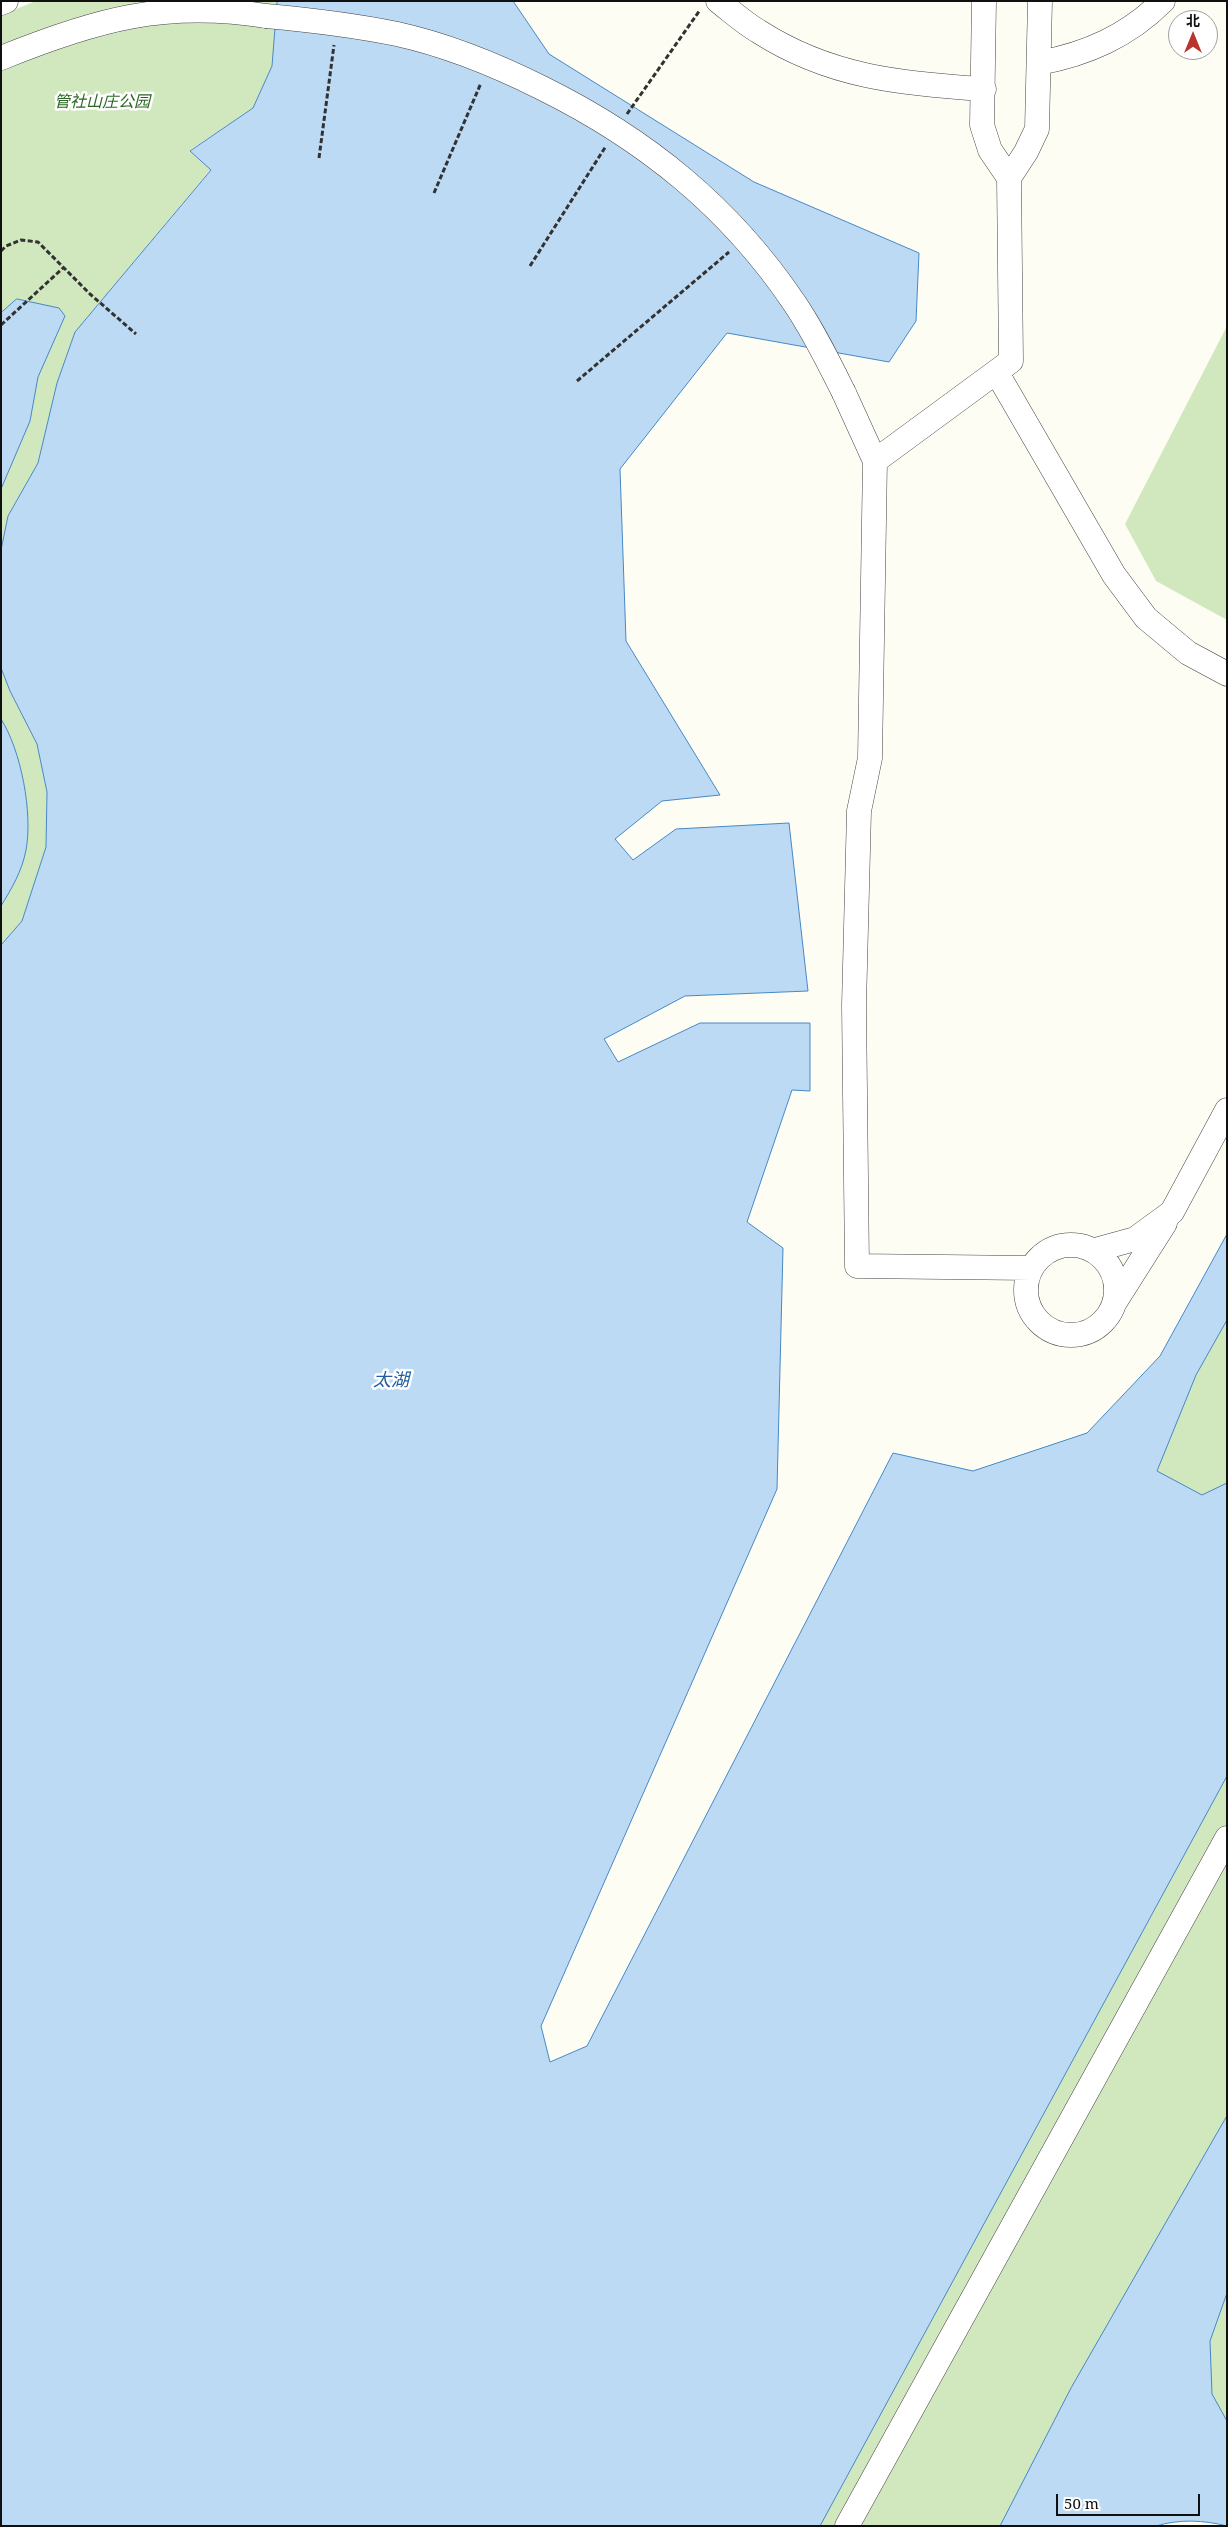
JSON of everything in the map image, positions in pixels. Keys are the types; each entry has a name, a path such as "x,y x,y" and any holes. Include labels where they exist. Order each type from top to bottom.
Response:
{"street":[{"path":"1,3 6,1"},
{"path":"875,461 1011,361 1009,178 990,150 982,125 984,1"},
{"path":"1009,178 1026,152 1037,129 1040,1"},
{"path":"1039,63 1072,56 1108,42 1139,22 1163,1"},
{"path":"710,5 795,52 832,66 873,78 891,81 918,85 984,89"},
{"path":"1,58 54,36 114,18 174,9 232,10 266,16 337,23 398,34 489,64 575,104 617,129 684,179 724,215 795,303 816,336 875,461 870,758 859,812 854,1005 857,1266 1030,1268"},
{"path":"997,373 1114,575 1135,604 1146,618 1188,652 1227,674"},
{"path":"1172,1212 1135,1239 1095,1250 1066,1245 1051,1250 1030,1268 1026,1285 1030,1310 1039,1322 1056,1333 1072,1335 1087,1332 1105,1320 1172,1212 1227,1110"},
{"path":"1095,1250 1111,1268 1114,1276 1115,1302"},
{"path":"847,2526 1227,1838"}],"path":[{"path":"530,266 617,129 710,5"},
{"path":"318,158 337,23"},
{"path":"434,193 489,64"},
{"path":"577,381 744,239"},
{"path":"1,251 6,246 21,240 38,242 90,294 136,334"},
{"path":"1,325 63,268"}],"green space":[{"name":"管社山庄公园","path":"36,1 279,1 277,4 272,66 253,108 190,150 211,169 75,332 57,383 38,463 8,516 1,550 1,15"},
{"path":"1227,326 1227,620 1156,581 1125,524"},
{"path":"1,668 10,691 37,744 47,792 46,847 22,921 1,945"},
{"path":"1227,1294 1227,1522 1144,1475"},
{"path":"1227,1741 1227,2151 1026,2526 781,2526"},
{"path":"1227,2262 1227,2455 1192,2351"}],"water":[{"name":"太湖","path":"279,1 513,1 549,54 754,182 919,253 916,321 889,362 727,333 620,469 626,641 720,795 662,801 615,839 633,860 676,829 789,823 808,991 685,996 604,1039 618,1062 700,1023 810,1023 810,1091 792,1090 747,1222 783,1248 777,1489 541,2026 550,2062 587,2046 893,1453 973,1471 1087,1433 1160,1356 1227,1234 1227,1320 1196,1375 1157,1471 1202,1495 1227,1483 1227,1776 820,2526 1,2526 1,945 22,921 46,847 47,792 37,744 10,691 1,668 1,550 8,516 38,463 57,383 75,332 211,170 190,151 253,108 272,66 277,3"},
{"path":"17,299 59,308 65,316 38,377 30,421 1,489 1,313"},
{"path":"1,719 20,764 24,782 28,835 22,865 1,906"},
{"path":"1227,2116 1227,2293 1210,2341 1212,2394 1227,2421 1227,2526 1192,2521 1156,2526 1000,2526 1071,2388"}]}
